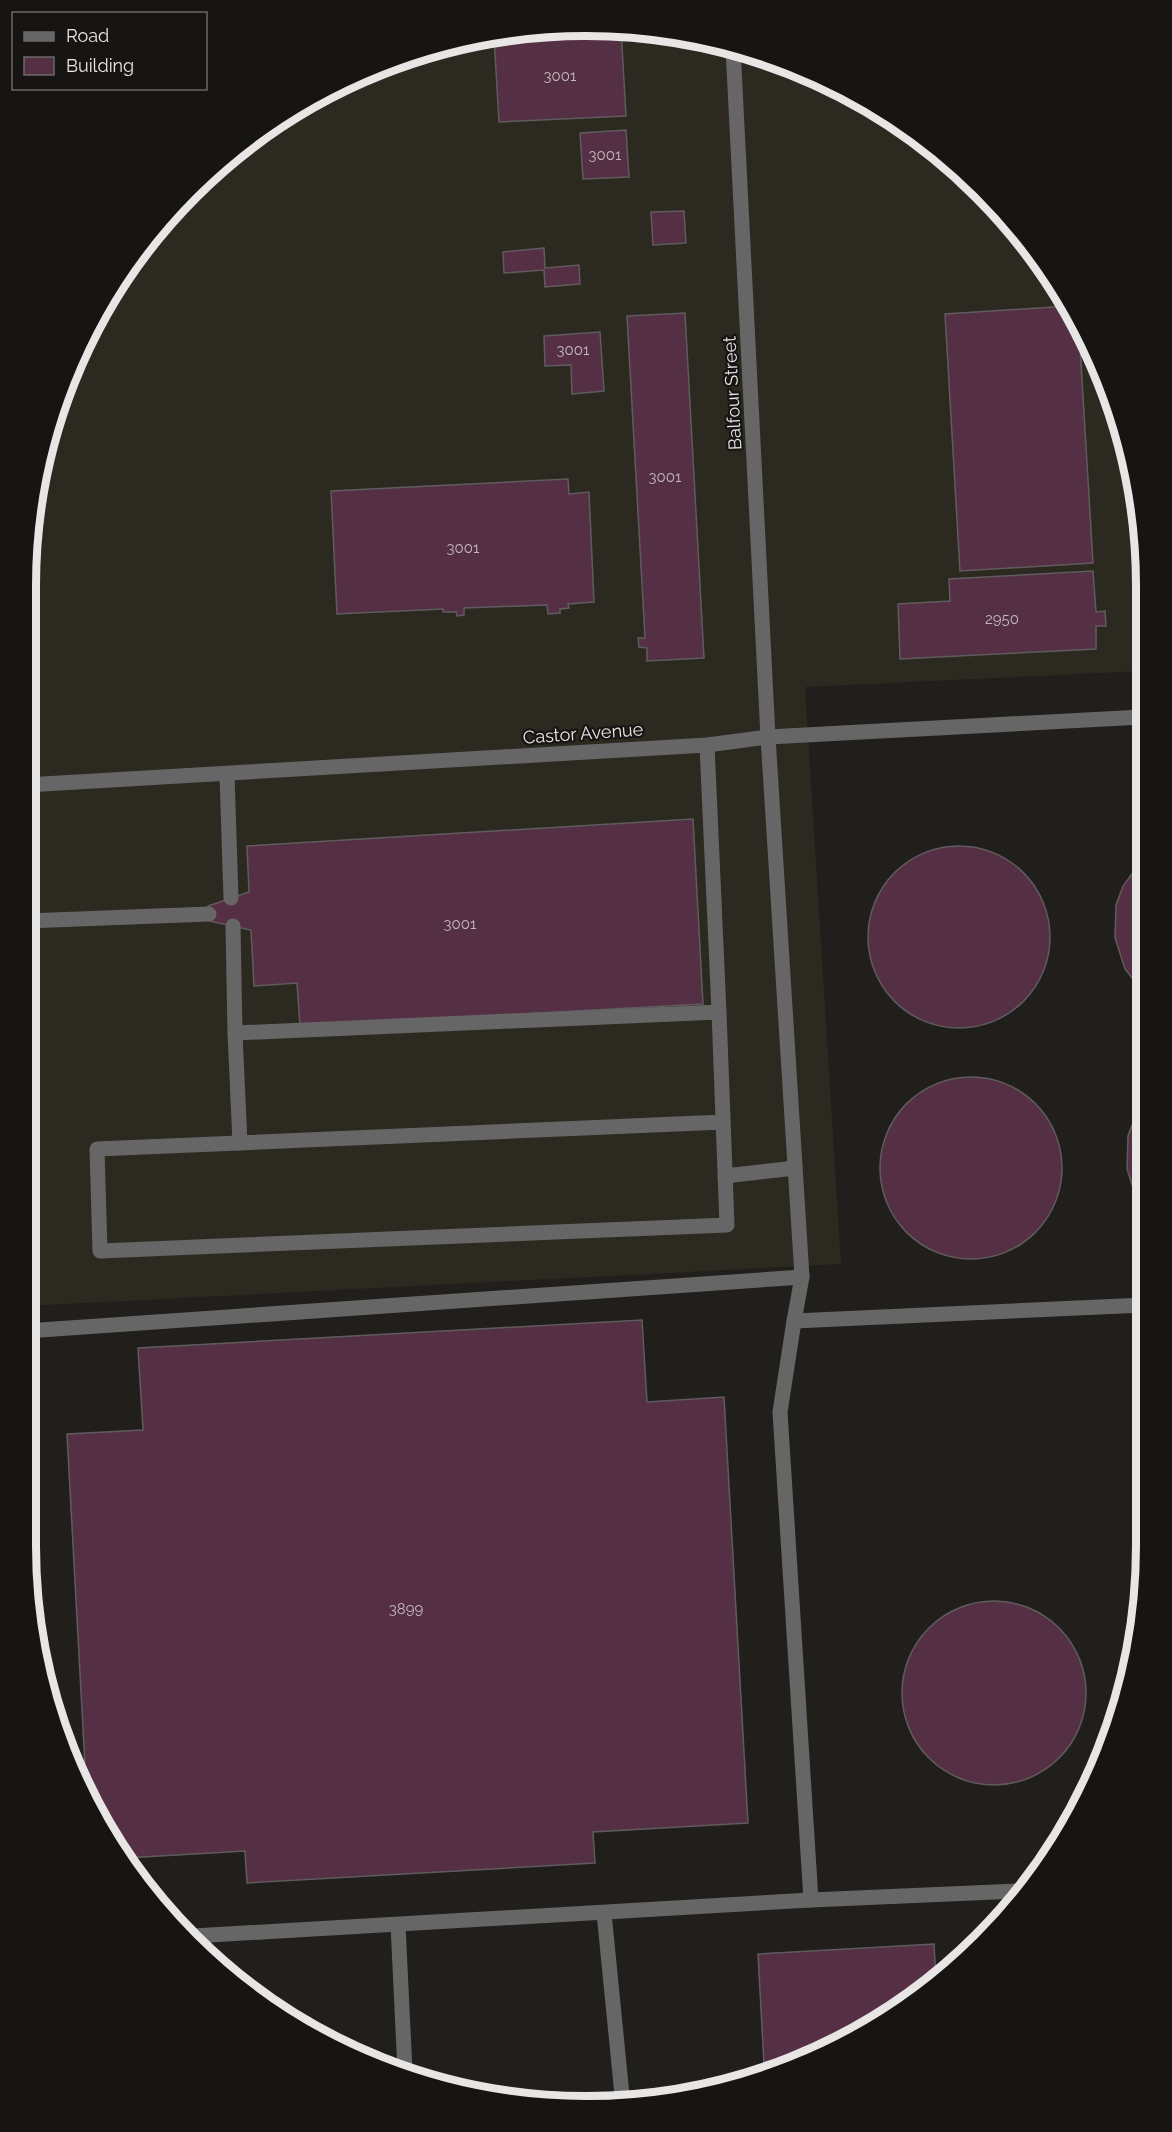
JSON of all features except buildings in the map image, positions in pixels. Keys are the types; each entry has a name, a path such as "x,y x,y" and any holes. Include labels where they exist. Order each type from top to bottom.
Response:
{"street":[{"name":"Balfour Street","path":"733,57 768,737 802,1277 780,1412 811,1900"},
{"name":"Castor Avenue","path":"36,785 227,775 707,744 768,737 1136,717"},
{"path":"707,744 728,1225 100,1251 97,1149 723,1122"},
{"path":"227,775 231,898"},
{"path":"36,921 209,914"},
{"path":"233,926 240,1143"},
{"path":"235,1033 719,1012"},
{"path":"725,1176 795,1168"},
{"path":"36,1330 802,1277"},
{"path":"794,1320 1136,1305"},
{"path":"198,1936 604,1914 811,1900 1014,1891"},
{"path":"604,1914 622,2095"},
{"path":"398,1925 405,2065"}],"shaded area":[{"path":"550,37 622,37 658,41 728,55 763,65 829,93 892,129 921,150 949,172 1000,223 1043,280 1062,311 1079,343 1107,409 1125,479 1135,550 1136,671 805,687 841,1264 36,1305 37,550 47,479 65,409 93,343 129,280 172,223 197,197 223,172 280,129 343,93 409,65 479,47 514,41"}]}
